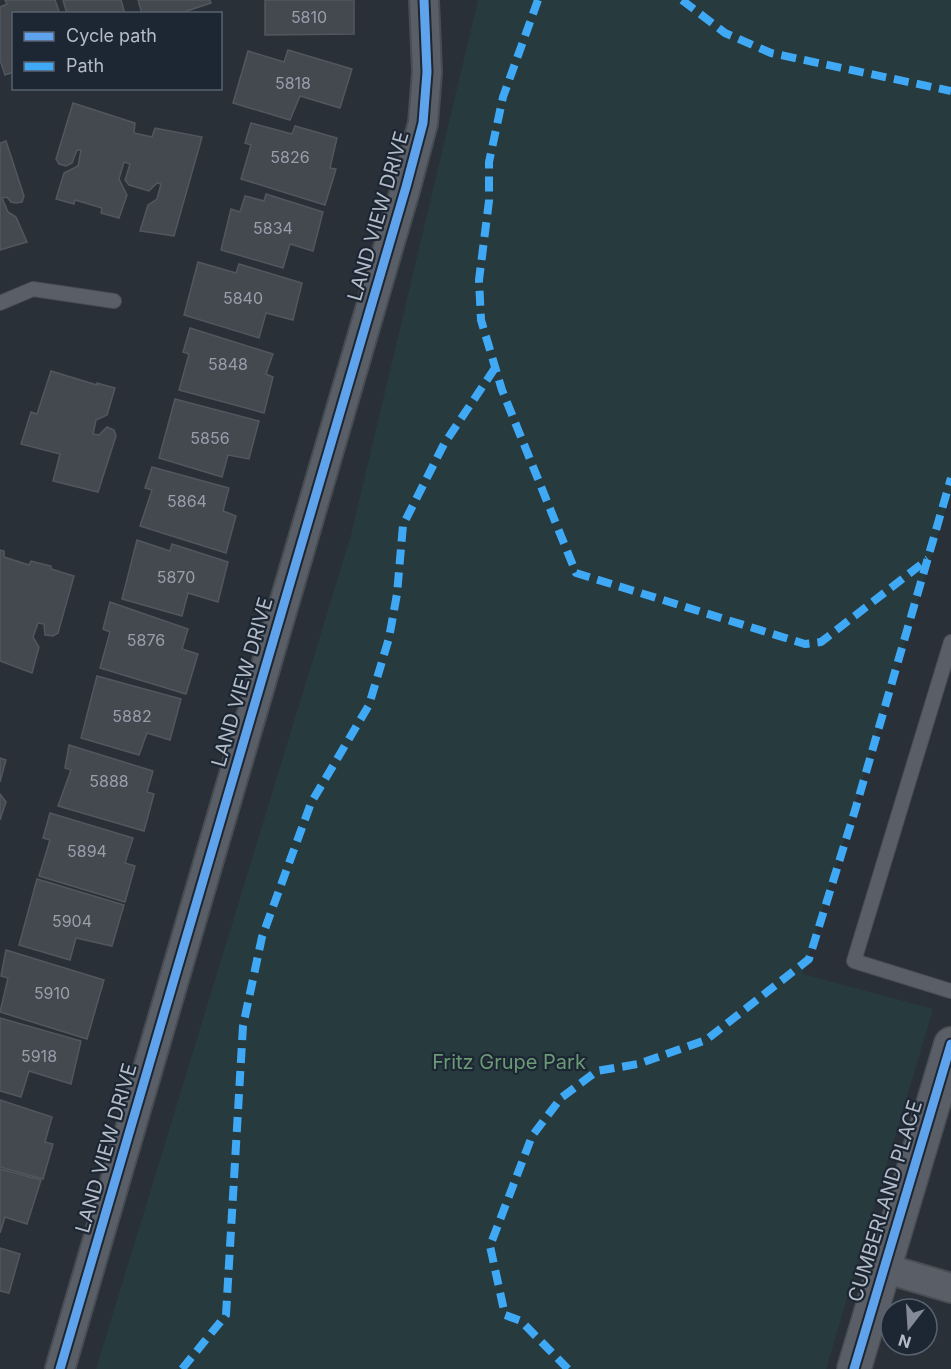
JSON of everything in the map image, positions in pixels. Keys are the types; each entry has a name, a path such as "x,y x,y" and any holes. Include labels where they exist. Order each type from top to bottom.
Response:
{"street":[{"name":"LAND VIEW DRIVE","path":"60,1369 420,134 427,72 424,0"},
{"name":"CUMBERLAND PLACE","path":"854,1369 951,1044"},
{"name":"CUMBERLAND PLACE","path":"884,1268 951,1288"}],"lane":[{"path":"0,303 33,289 114,302"},
{"path":"951,642 854,961 951,991"}],"green space":[{"name":"Fritz Grupe Park","path":"478,0 951,0 951,493 803,974 933,1009 826,1369 96,1369 351,535"}],"building":[{"path":"5,0 55,0 59,12 12,12 12,73 5,75 0,60 0,7 7,4"},
{"path":"63,0 121,0 124,12 66,12"},
{"path":"138,0 210,0 211,3 184,12 141,12"},
{"path":"265,0 354,0 354,34 265,35"},
{"path":"288,50 352,69 340,108 300,96 290,120 233,103 248,51 284,62"},
{"path":"73,103 135,123 134,133 152,137 155,128 202,137 174,236 140,231 148,205 157,199 161,184 157,183 149,191 129,185 125,180 130,164 124,162 119,179 127,195 119,218 101,213 102,208 75,200 74,204 56,199 64,173 78,166 81,150 77,150 72,163 66,166 59,164 56,159"},
{"path":"251,123 292,134 295,126 337,138 330,168 336,169 325,205 241,179 251,145 245,143"},
{"path":"6,141 24,196 22,202 16,203 11,202 7,197 2,198 8,212 16,217 27,242 0,250 0,143"},
{"path":"266,194 323,212 313,251 290,244 283,268 221,250 231,209 240,212 245,196 264,201"},
{"path":"198,262 236,273 239,264 302,283 293,320 266,313 259,338 184,315"},
{"path":"190,328 273,354 266,374 273,377 264,413 179,390 189,354 183,352"},
{"path":"51,371 115,388 107,415 96,420 93,434 99,435 107,427 114,430 116,436 98,492 53,481 60,454 21,444 31,412 37,414"},
{"path":"175,399 259,421 249,459 228,455 222,477 159,458"},
{"path":"152,467 229,488 223,511 236,516 226,553 140,526 152,490 145,488"},
{"path":"137,540 170,551 172,544 228,562 218,602 188,593 182,616 122,599"},
{"path":"0,550 4,551 4,557 29,565 31,561 51,566 51,569 74,576 58,633 53,636 45,635 44,624 38,623 33,637 39,647 32,673 0,661"},
{"path":"110,602 188,629 182,649 198,654 186,694 100,668 110,632 103,629"},
{"path":"97,676 181,699 170,740 147,733 139,755 81,738"},
{"path":"69,745 153,771 147,792 154,794 144,831 58,806 71,770 65,768"},
{"path":"0,758 6,760 0,782"},
{"path":"0,794 6,802 0,820"},
{"path":"50,813 133,838 125,863 135,866 125,902 39,876 50,840 43,838"},
{"path":"37,879 124,905 112,946 76,938 70,960 19,945"},
{"path":"6,950 104,980 87,1039 0,1012 8,978 1,976"},
{"path":"0,1018 81,1041 71,1084 29,1071 21,1097 0,1091"},
{"path":"0,1100 52,1117 45,1142 53,1144 43,1179 0,1167"},
{"path":"0,1169 41,1180 27,1224 5,1217 0,1233"},
{"path":"0,1248 20,1254 9,1293 0,1291"}],"marked path":[{"path":"538,0 503,97 489,162 489,201 479,280 481,320 502,390 576,573 805,644 821,642 928,559"},
{"path":"682,0 725,33 771,53 951,91"},
{"path":"182,1369 226,1315 243,1026 262,937 311,803 369,705 389,638 397,594 403,525 444,444 495,368"},
{"path":"568,1369 521,1321 505,1315 490,1246 532,1136 561,1098 597,1071 638,1064 706,1040 809,959 856,807 951,478"}],"cycle path":[{"path":"60,1369 406,187 423,123 427,72 424,0"},
{"path":"854,1369 951,1044"}]}
